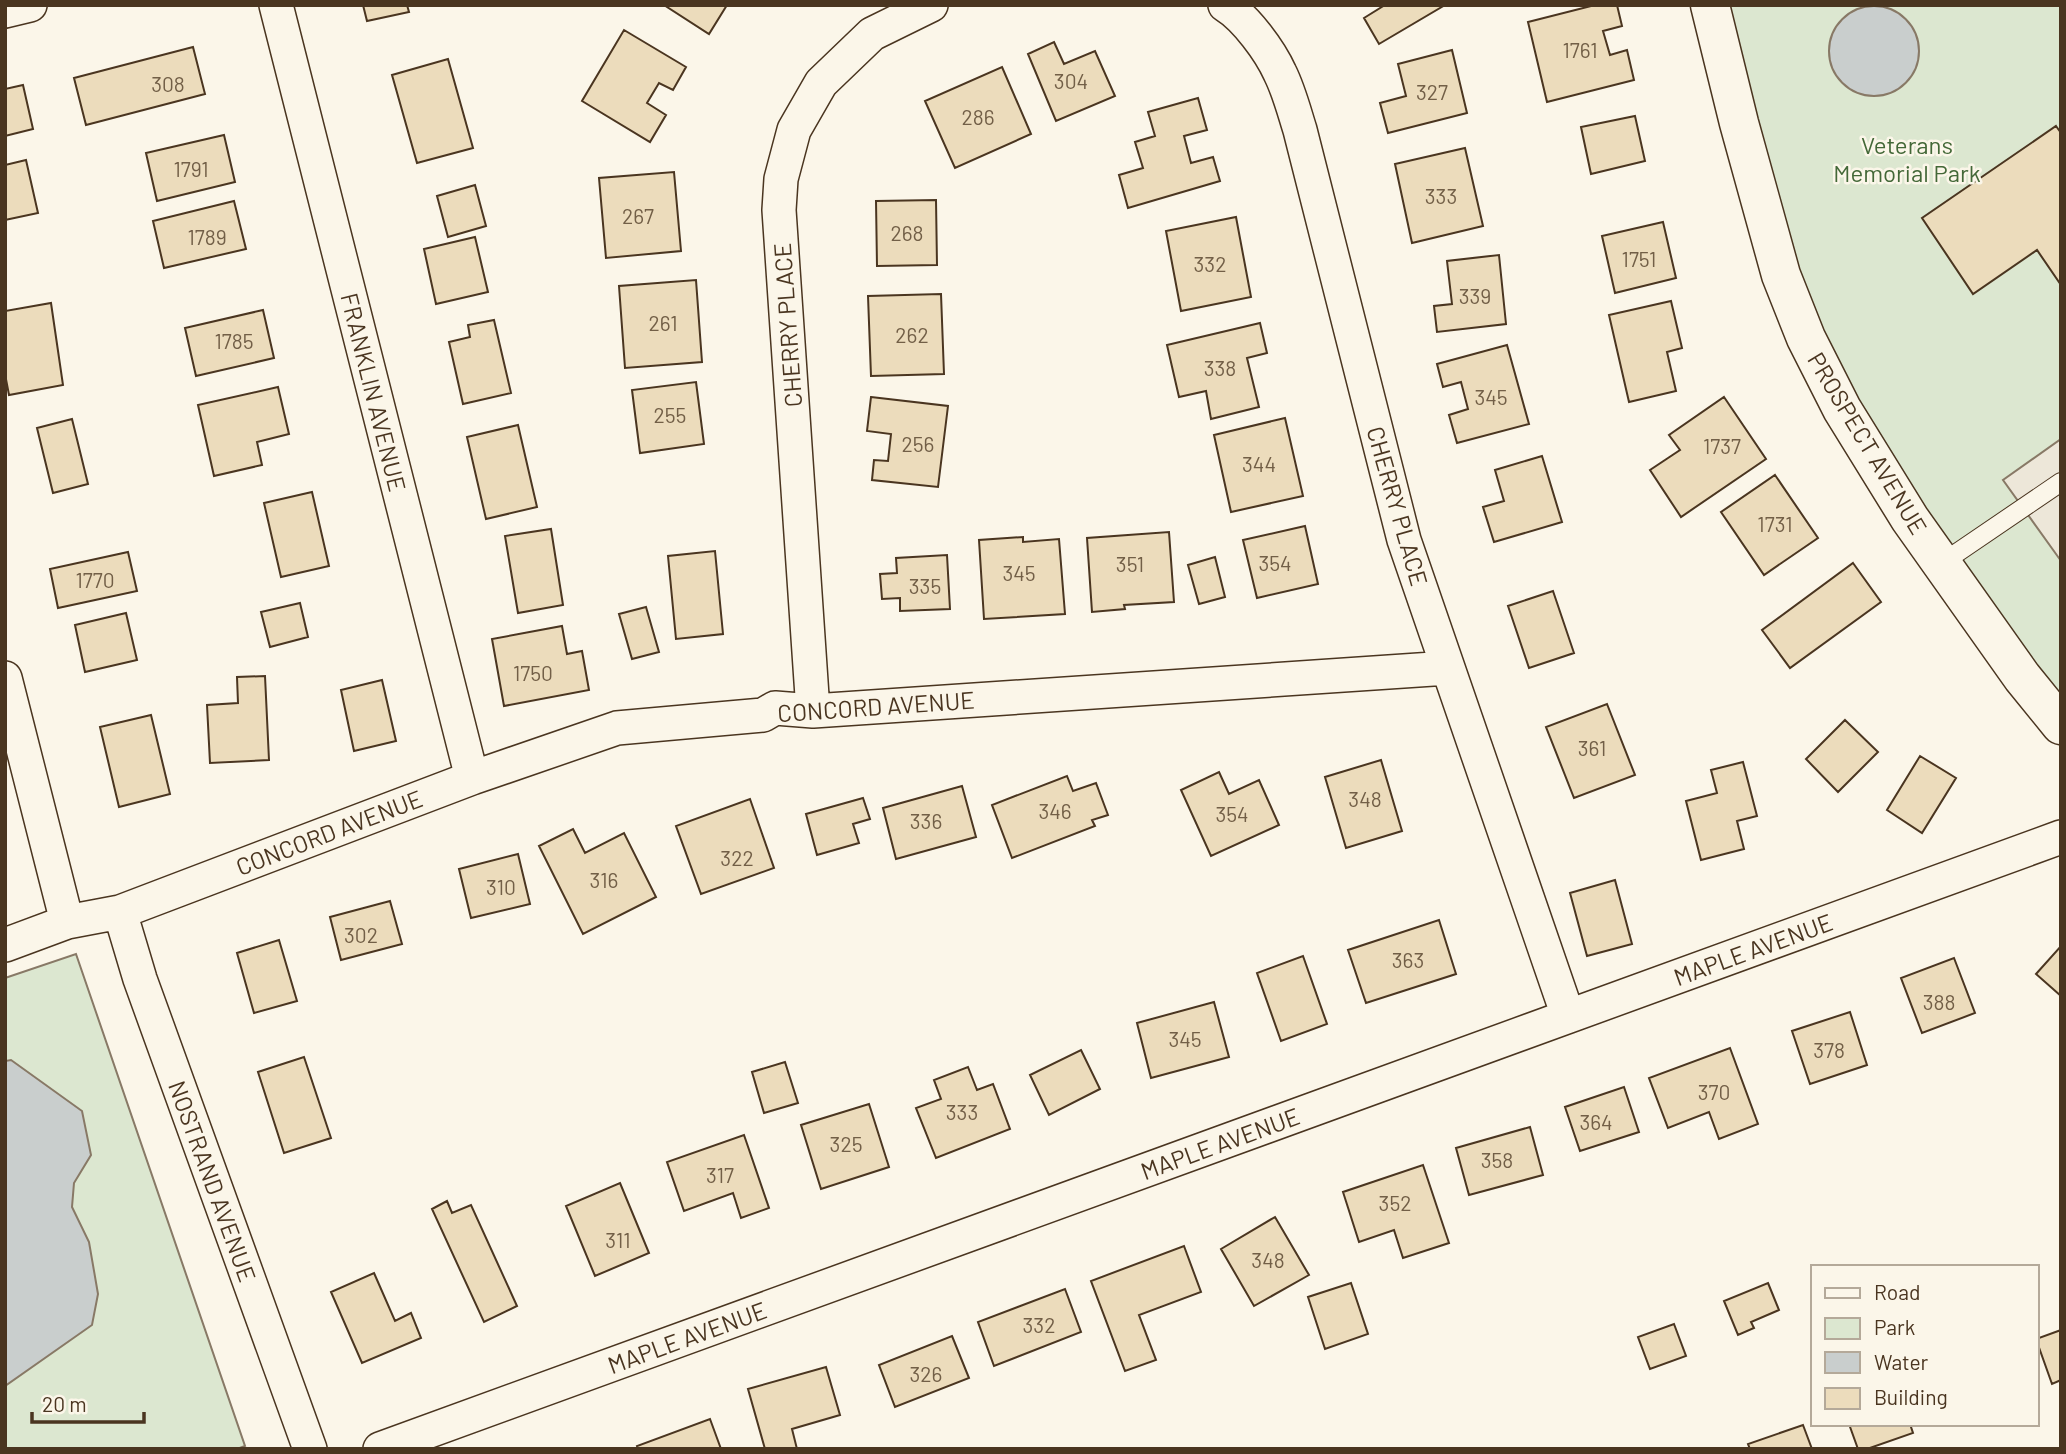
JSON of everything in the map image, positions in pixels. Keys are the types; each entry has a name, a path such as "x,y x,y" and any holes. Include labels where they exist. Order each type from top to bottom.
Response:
{"street":[{"path":"5,11 30,5"},
{"name":"FRANKLIN AVENUE","path":"276,5 472,778"},
{"name":"CHERRY PLACE","path":"813,711 779,210 781,179 794,130 821,83 872,34 931,5"},
{"name":"CHERRY PLACE","path":"1225,5 1255,35 1280,72 1300,130 1404,540 1568,1016"},
{"name":"PROSPECT AVENUE","path":"1710,5 1742,135 1781,275 1806,338 1842,409 1910,519 2022,677 2061,725"},
{"name":"CONCORD AVENUE","path":"5,945 67,922 120,912 472,778 617,728 763,715 775,708 813,711 1448,668"},
{"path":"5,678 67,922"},
{"name":"MAPLE AVENUE","path":"380,1449 2061,837"},
{"name":"NOSTRAND AVENUE","path":"120,912 140,979 310,1449"}],"lane":[{"path":"1942,563 2061,482"}],"green space":[{"name":"Veterans Memorial Park","path":"1710,5 2061,5 2061,725 1842,409"},
{"path":"76,954 245,1446 237,1449 5,1449 5,978"}],"shaded area":[{"path":"2061,439 2061,561 2003,480"}],"water":[{"path":"1874,6 1891,10 1906,19 1915,34 1919,51 1915,68 1906,83 1891,92 1874,96 1857,92 1842,83 1833,68 1829,51 1833,34 1842,19 1857,10"},
{"path":"11,1060 82,1111 91,1155 74,1183 72,1207 89,1242 98,1294 92,1325 5,1386 5,1061"}],"building":[{"path":"363,5 407,5 409,12 367,21"},
{"path":"664,5 727,5 709,34"},
{"path":"1385,5 1445,5 1379,44 1364,18"},
{"path":"1595,5 1617,5 1622,26 1603,31 1610,55 1627,50 1634,80 1547,102 1528,22"},
{"path":"624,30 686,67 673,90 659,83 647,103 666,115 650,142 582,101"},
{"path":"1054,42 1064,64 1095,51 1115,96 1056,121 1028,54"},
{"path":"193,47 205,94 86,125 74,78"},
{"path":"1452,50 1467,113 1388,133 1380,103 1406,96 1398,64"},
{"path":"448,59 473,148 417,163 392,75"},
{"path":"1002,67 1031,134 955,168 925,101"},
{"path":"23,85 33,129 5,136 5,89"},
{"path":"1198,98 1207,130 1184,136 1191,163 1213,157 1220,181 1128,208 1119,175 1143,168 1135,142 1155,136 1148,112"},
{"path":"1635,116 1645,161 1591,174 1581,127"},
{"path":"2056,126 2061,133 2061,285 2037,250 1973,294 1922,218"},
{"path":"224,135 235,182 157,201 146,153"},
{"path":"1465,148 1483,226 1412,243 1395,164"},
{"path":"26,160 38,213 5,220 5,165"},
{"path":"674,172 681,251 606,258 599,178"},
{"path":"475,185 486,226 448,237 437,196"},
{"path":"936,200 937,265 877,266 876,201"},
{"path":"234,201 246,249 164,268 153,221"},
{"path":"1236,217 1251,297 1181,311 1166,231"},
{"path":"1663,222 1676,278 1615,293 1602,236"},
{"path":"475,237 488,292 436,304 424,249"},
{"path":"1499,255 1506,324 1437,332 1434,306 1452,304 1447,261"},
{"path":"696,280 702,362 625,368 619,286"},
{"path":"941,294 944,374 871,376 868,296"},
{"path":"1671,301 1682,348 1667,352 1676,391 1629,402 1609,315"},
{"path":"51,303 63,385 9,395 5,374 5,311"},
{"path":"263,310 274,358 196,376 185,328"},
{"path":"494,320 511,393 463,404 449,342 470,337 468,325"},
{"path":"1260,323 1267,353 1247,358 1259,407 1211,419 1206,391 1179,397 1167,345"},
{"path":"1507,345 1529,424 1457,443 1449,415 1468,409 1461,382 1443,387 1437,364"},
{"path":"696,382 704,444 640,453 632,390"},
{"path":"278,387 289,434 257,442 262,465 214,476 198,405"},
{"path":"871,397 948,406 938,487 872,480 874,460 888,461 891,434 867,431"},
{"path":"1724,397 1766,459 1681,517 1650,470 1680,450 1669,435"},
{"path":"1285,418 1303,496 1231,512 1214,435"},
{"path":"72,419 88,484 53,493 37,428"},
{"path":"518,425 537,507 486,519 467,437"},
{"path":"1542,456 1562,522 1494,542 1483,507 1504,501 1495,470"},
{"path":"1775,475 1818,538 1764,575 1721,512"},
{"path":"312,492 329,566 281,577 264,503"},
{"path":"1305,526 1318,584 1257,598 1243,540"},
{"path":"551,529 563,605 518,613 505,536"},
{"path":"1169,532 1174,602 1124,605 1125,609 1092,612 1087,538"},
{"path":"1023,537 1023,542 1059,539 1065,614 984,619 979,540"},
{"path":"715,551 723,634 676,639 668,556"},
{"path":"128,552 137,591 58,608 50,569"},
{"path":"947,555 950,609 900,611 900,598 882,599 880,574 897,573 896,558"},
{"path":"1215,557 1225,597 1199,604 1188,565"},
{"path":"1853,563 1881,602 1790,668 1762,630"},
{"path":"1553,591 1574,653 1529,668 1508,606"},
{"path":"300,603 308,637 270,647 261,612"},
{"path":"646,607 659,652 632,659 619,614"},
{"path":"126,613 137,660 85,672 75,625"},
{"path":"562,626 567,654 582,651 589,690 504,706 492,639"},
{"path":"265,676 269,760 210,763 207,705 238,703 237,677"},
{"path":"382,680 396,741 354,751 341,690"},
{"path":"1607,704 1635,775 1574,798 1546,727"},
{"path":"151,715 170,794 119,807 100,727"},
{"path":"1845,720 1878,752 1838,792 1806,759"},
{"path":"1920,756 1956,778 1922,833 1887,810"},
{"path":"1381,760 1402,831 1346,848 1325,777"},
{"path":"1743,762 1757,816 1737,821 1744,849 1701,860 1686,801 1717,793 1711,770"},
{"path":"1219,772 1229,794 1259,780 1279,825 1211,856 1181,790"},
{"path":"1067,776 1073,791 1096,783 1108,815 1092,820 1095,826 1012,858 992,805"},
{"path":"962,786 976,837 896,859 883,808"},
{"path":"863,798 870,819 853,824 859,843 817,855 806,814"},
{"path":"750,799 774,868 701,894 676,826"},
{"path":"573,829 585,853 624,833 656,897 583,934 539,846"},
{"path":"518,854 530,904 471,918 459,869"},
{"path":"1615,880 1632,944 1587,956 1570,893"},
{"path":"390,901 402,944 341,960 330,917"},
{"path":"1439,920 1456,974 1366,1003 1348,950"},
{"path":"279,940 297,1001 254,1013 237,953"},
{"path":"2061,946 2061,996 2036,974"},
{"path":"1303,956 1327,1024 1281,1041 1257,973"},
{"path":"1954,958 1975,1013 1922,1033 1901,978"},
{"path":"1214,1002 1229,1057 1151,1078 1137,1023"},
{"path":"1850,1012 1867,1065 1810,1084 1792,1031"},
{"path":"1730,1048 1758,1124 1719,1139 1709,1112 1668,1128 1649,1078"},
{"path":"1081,1050 1100,1089 1049,1115 1030,1075"},
{"path":"304,1057 331,1138 284,1153 258,1072"},
{"path":"785,1062 798,1103 764,1113 752,1072"},
{"path":"968,1067 977,1090 993,1084 1010,1129 936,1158 916,1108 941,1099 934,1080"},
{"path":"1624,1087 1639,1132 1580,1151 1565,1107"},
{"path":"869,1104 889,1167 821,1189 801,1125"},
{"path":"1530,1127 1543,1175 1469,1195 1456,1148"},
{"path":"744,1135 769,1208 741,1218 733,1193 684,1211 667,1162"},
{"path":"1423,1165 1449,1243 1403,1258 1394,1230 1359,1242 1343,1192"},
{"path":"620,1183 649,1253 595,1276 566,1206"},
{"path":"447,1201 452,1213 471,1205 517,1306 484,1322 432,1209"},
{"path":"1275,1217 1309,1275 1254,1306 1221,1249"},
{"path":"1184,1246 1201,1292 1139,1315 1156,1360 1125,1371 1091,1281"},
{"path":"374,1273 395,1321 411,1313 421,1338 362,1363 331,1292"},
{"path":"1351,1283 1368,1334 1325,1349 1308,1297"},
{"path":"1768,1283 1779,1310 1751,1322 1754,1328 1738,1335 1724,1301"},
{"path":"1065,1289 1081,1332 994,1366 978,1322"},
{"path":"1674,1324 1686,1356 1650,1369 1638,1337"},
{"path":"2061,1330 2061,1380 2052,1384 2038,1345 2038,1338"},
{"path":"952,1336 969,1378 895,1407 879,1365"},
{"path":"826,1367 840,1415 792,1429 797,1449 765,1449 748,1389"},
{"path":"710,1419 721,1449 638,1449 637,1446"},
{"path":"1803,1425 1812,1449 1750,1449 1748,1444"},
{"path":"1850,1426 1911,1426 1913,1433 1867,1449 1858,1449"}]}
